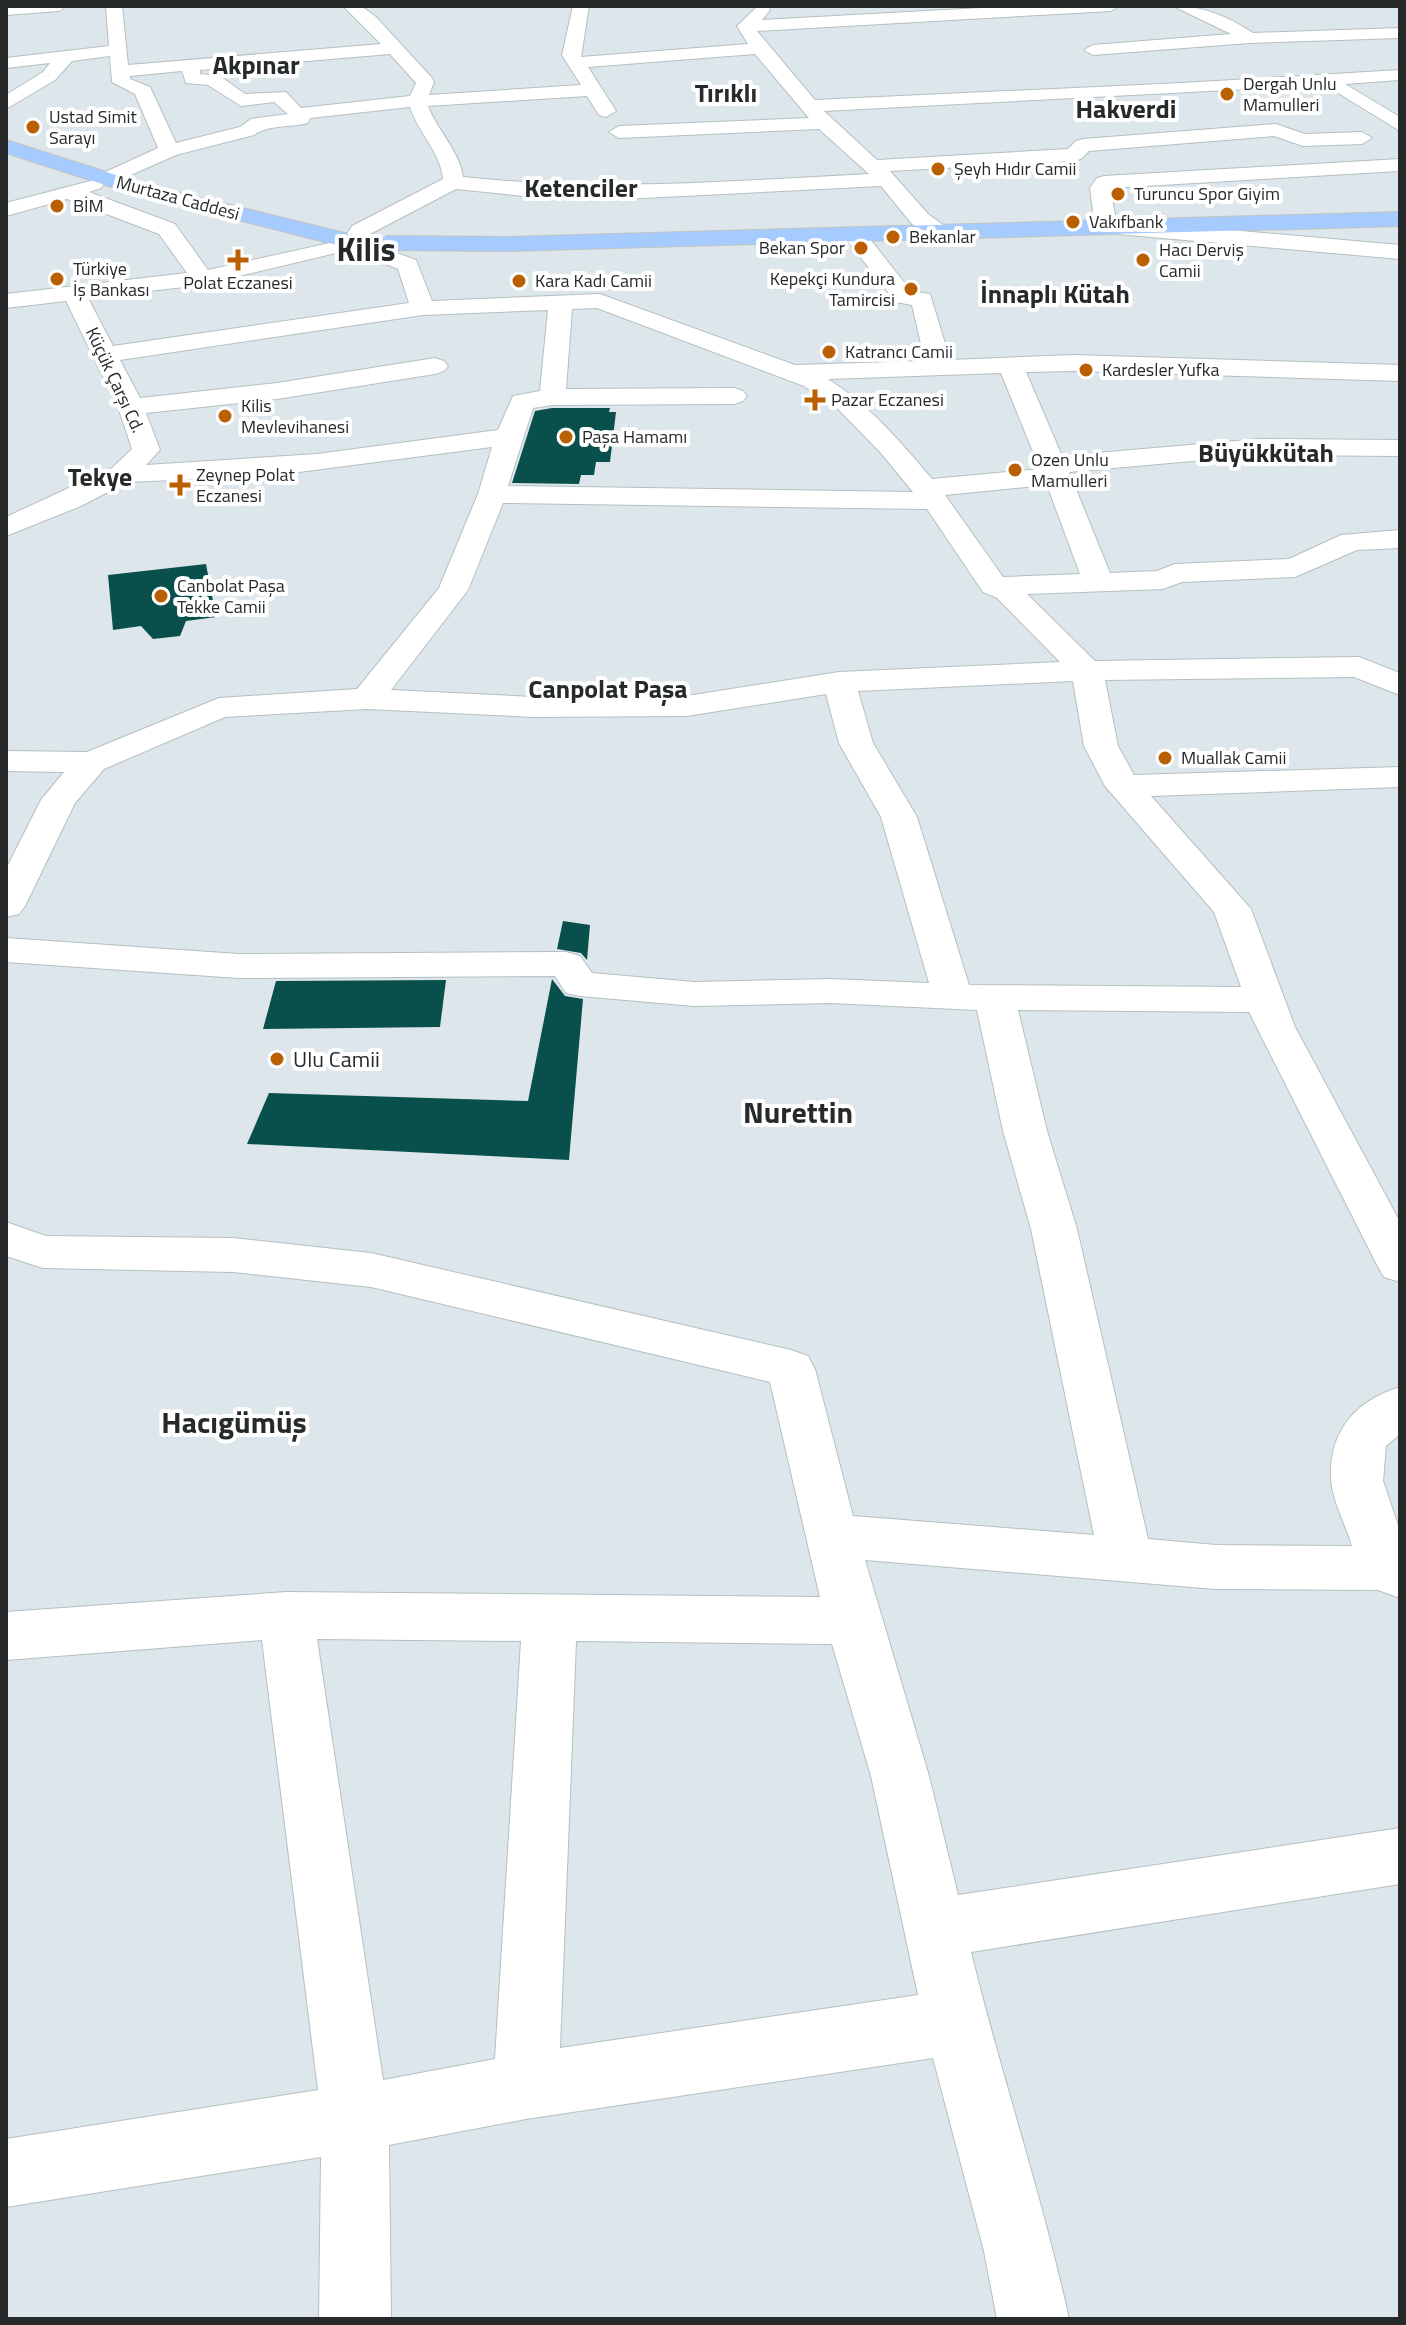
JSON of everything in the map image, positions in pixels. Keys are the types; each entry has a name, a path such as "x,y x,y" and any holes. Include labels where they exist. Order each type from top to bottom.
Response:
{"main road":[{"name":"Murtaza Caddesi","path":"6,146 44,161 262,221 347,249 1400,219"}],"street":[{"path":"6,10 59,6"},
{"path":"114,6 121,82 143,91 169,151"},
{"path":"351,6 425,82 417,101 430,132 451,160 453,182"},
{"path":"581,6 571,55 619,132 624,193"},
{"path":"746,26 766,6"},
{"path":"746,26 887,12 1111,6"},
{"path":"1181,6 1229,25 1400,125"},
{"path":"746,26 760,48 824,123 880,172 920,219 939,230"},
{"path":"1093,50 1249,38 1400,33"},
{"path":"119,71 395,48"},
{"path":"574,63 760,48"},
{"path":"6,63 119,50"},
{"path":"6,103 49,76 67,55"},
{"path":"6,210 110,179 169,151 247,131 258,123 301,119 279,96 241,100 213,80 192,79 190,67"},
{"path":"809,106 1400,75"},
{"path":"298,114 417,101 593,90"},
{"path":"619,132 824,123"},
{"path":"6,301 265,273 347,249 360,231 453,182 533,191 624,193 1074,155 1083,145 1276,130 1303,140 1400,136"},
{"path":"1400,165 1104,182 1100,188 1106,226 1400,252"},
{"path":"68,192 167,229 202,278"},
{"path":"854,234 904,297 922,299 940,370"},
{"path":"386,250 408,265 423,308"},
{"name":"Küçük Çarşı Cd.","path":"6,527 71,500 122,474 146,450 131,407 75,295"},
{"path":"104,355 423,308 600,301 794,373 846,402 890,446 930,495 994,586 1008,592 1087,671 1101,746 1123,786 1232,909 1275,1027 1395,1246"},
{"path":"552,397 561,302"},
{"path":"1010,363 1023,405 1055,465 1085,536 1098,582"},
{"path":"794,373 940,370 1010,363 1400,373"},
{"path":"131,407 277,391 435,366"},
{"path":"367,699 453,590 492,494 522,402 552,397 734,396"},
{"path":"122,474 183,474 264,468 509,436"},
{"path":"1055,465 1259,447 1400,448"},
{"path":"492,494 930,495 1047,477 1055,473 1055,465"},
{"path":"994,586 1163,580 1175,573 1295,568 1351,541 1400,539"},
{"path":"6,761 92,762 219,708 279,702 367,699 534,707 687,706 775,689 839,682 1087,671 1400,665"},
{"path":"1359,667 1400,685"},
{"path":"839,682 856,743 899,817 974,996 1025,1131 1054,1229 1126,1561"},
{"path":"6,906 59,800 92,762"},
{"path":"1123,786 1400,777"},
{"path":"6,950 239,966 566,964 580,984 694,994 830,991 1266,1000"},
{"path":"6,1238 43,1252 233,1255 371,1270 791,1369 853,1621 900,1776 956,2022 1019,2251 1033,2319"},
{"path":"833,1536 1216,1567 1393,1572 1357,1481 1361,1437 1400,1406"},
{"path":"6,1636 286,1615 853,1621"},
{"path":"286,1615 355,2118 355,2319"},
{"path":"526,2086 550,1616"},
{"path":"935,1928 1400,1856"},
{"path":"6,2173 355,2118 526,2086 956,2022"}],"building":[{"name":"Paşa Hamamı","path":"610,408 609,412 616,412 610,462 596,462 594,475 581,475 579,484 512,483 535,411"},
{"name":"Canbolat Paşa Tekke Camii","path":"206,564 216,617 186,621 180,636 153,639 141,626 113,630 108,575"},
{"path":"563,921 590,925 587,960 581,953 557,949"},
{"name":"Ulu Camii","path":"552,979 565,996 583,999 569,1160 247,1144 269,1093 528,1101"},
{"path":"446,980 440,1027 263,1029 276,981"}],"place":[{"name":"Dergah Unlu Mamulleri","path":"1227,94"},
{"name":"Ustad Simit Sarayı","path":"33,127"},
{"name":"Şeyh Hıdır Camii","path":"938,169"},
{"name":"Turuncu Spor Giyim","path":"1118,194"},
{"name":"BİM","path":"57,206"},
{"name":"Vakıfbank","path":"1073,222"},
{"name":"Bekanlar","path":"893,237"},
{"name":"Bekan Spor","path":"861,248"},
{"name":"Polat Eczanesi","path":"238,260"},
{"name":"Hacı Derviş Camii","path":"1143,260"},
{"name":"Türkiye İş Bankası","path":"57,279"},
{"name":"Kara Kadı Camii","path":"519,281"},
{"name":"Kepekçi Kundura Tamircisi","path":"911,289"},
{"name":"Katrancı Camii","path":"829,352"},
{"name":"Kardesler Yufka","path":"1086,370"},
{"name":"Pazar Eczanesi","path":"815,400"},
{"name":"Kilis Mevlevihanesi","path":"225,416"},
{"name":"Paşa Hamamı","path":"566,437"},
{"name":"Ozen Unlu Mamulleri","path":"1015,470"},
{"name":"Zeynep Polat Eczanesi","path":"180,485"},
{"name":"Canbolat Paşa Tekke Camii","path":"161,596"},
{"name":"Muallak Camii","path":"1165,758"},
{"name":"Ulu Camii","path":"277,1059"}],"district":[{"name":"Akpınar","path":"256,65"},
{"name":"Tırıklı","path":"726,93"},
{"name":"Hakverdi","path":"1126,109"},
{"name":"Ketenciler","path":"581,188"},
{"name":"Kilis","path":"366,250"},
{"name":"İnnaplı Kütah","path":"1055,294"},
{"name":"Büyükkütah","path":"1266,453"},
{"name":"Tekye","path":"100,477"},
{"name":"Canpolat Paşa","path":"608,689"},
{"name":"Nurettin","path":"798,1113"},
{"name":"Hacıgümüş","path":"234,1423"}]}
